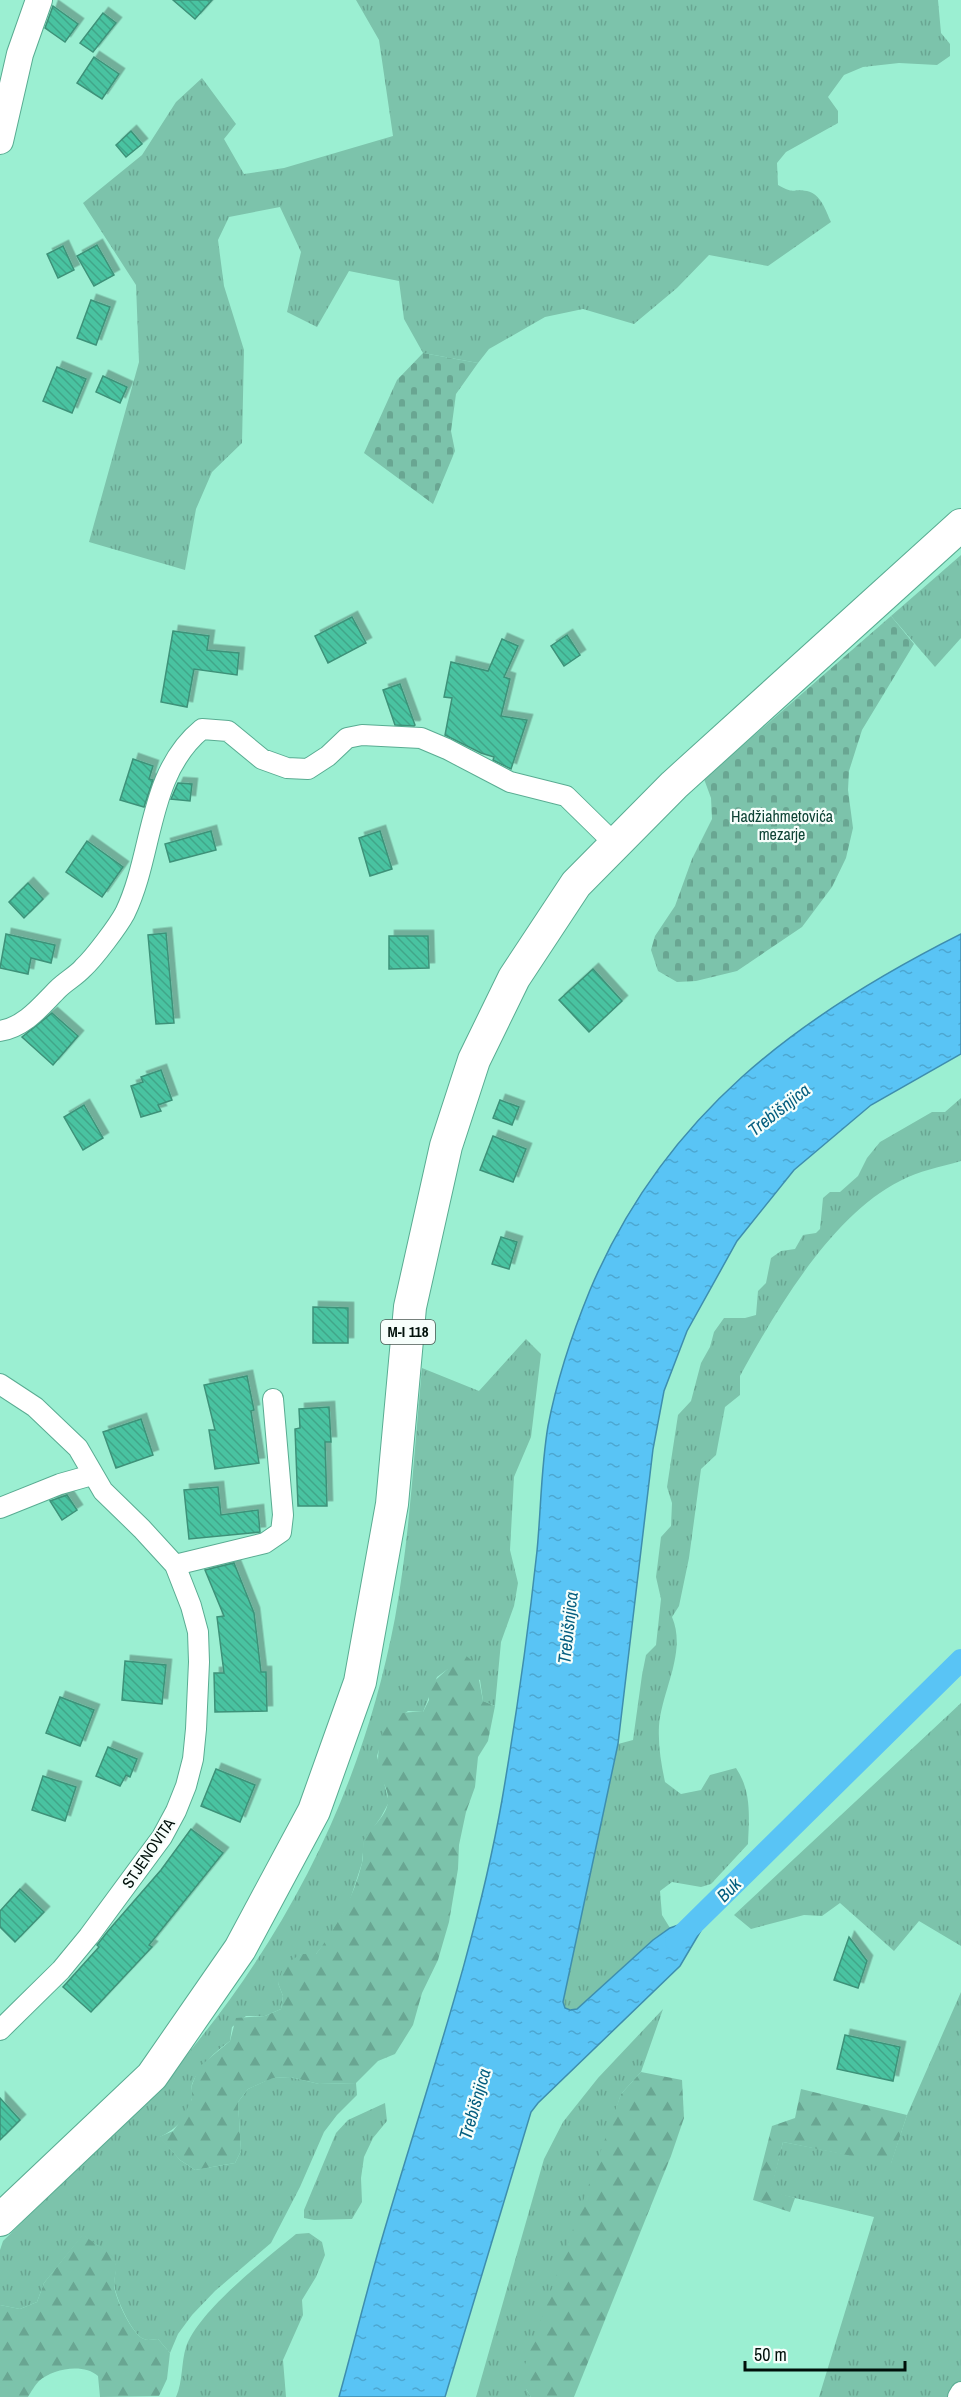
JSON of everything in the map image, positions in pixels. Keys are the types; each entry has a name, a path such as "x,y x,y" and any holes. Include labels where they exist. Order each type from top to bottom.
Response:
{"main road":[{"name":"M-I 118","path":"0,2220 152,2076 240,1949 314,1811 360,1682 392,1504 410,1307 446,1146 474,1060 514,978 576,884 615,844 674,785 961,525"}],"street":[{"path":"0,141 20,54 39,0"},
{"path":"0,1031 10,1029 38,1011 59,988 85,967 124,915 135,886 163,785 175,758 190,739 202,729 228,731 262,759 287,768 308,769 328,756 346,738 362,735 421,738 510,782 566,796 615,844"},
{"name":"STJENOVITA","path":"0,1384 17,1393 78,1448 103,1491 175,1565 191,1606 198,1632 199,1662 196,1729 186,1786 162,1837 61,1970 0,2030"},
{"path":"175,1565 265,1543 281,1532 283,1515 273,1399"},
{"path":"0,1508 60,1484 93,1475"},
{"path":"958,2397 961,2392"}],"green space":[{"path":"356,0 938,0 941,33 950,44 950,56 937,65 899,63 863,67 844,75 828,97 838,111 838,123 786,152 777,163 778,185 791,191 802,190 812,193 822,204 831,222 768,266 709,255 677,288 634,324 583,309 545,317 489,349 478,363 423,353 404,319 399,281 349,271 317,327 287,312 301,252 280,207 229,217 218,240 224,286 244,350 242,443 212,472 196,509 185,570 89,542 139,362 136,285 83,203 142,155 176,102 202,78 236,124 224,139 244,174 284,168 393,136 379,40"},
{"path":"423,353 478,363 456,394 451,431 455,451 433,504 364,453 397,380"},
{"path":"961,555 961,638 935,667 891,616"},
{"name":"Hadžiahmetovića mezarje","path":"891,616 914,644 862,730 849,771 848,790 853,828 846,858 832,887 802,927 737,971 696,981 677,982 658,971 651,950 655,936 675,906 692,859 712,819 711,798 704,779"},
{"path":"961,1098 961,1161 900,1181 875,1196 829,1240 808,1266 754,1350 740,1376 740,1395 725,1407 716,1455 701,1469 689,1558 679,1606 672,1617 677,1644 661,1712 660,1754 665,1782 681,1794 701,1790 710,1775 736,1768 747,1795 748,1844 711,1884 701,1887 672,1882 660,1891 662,1915 670,1928 653,1940 577,2009 565,2009 563,2002 618,1744 633,1740 646,1655 656,1645 661,1599 656,1577 661,1537 671,1526 672,1503 667,1487 678,1415 691,1401 701,1363 710,1347 714,1332 724,1318 745,1318 756,1315 758,1291 766,1283 771,1258 781,1251 795,1249 803,1235 816,1233 820,1229 823,1198 830,1192 840,1192 858,1176 867,1158 880,1142 932,1112 945,1112"},
{"path":"526,1339 541,1354 531,1437 514,1477 510,1550 518,1583 514,1606 501,1642 495,1706 483,1701 480,1680 448,1669 437,1677 423,1712 408,1711 386,1727 377,1756 389,1802 364,1841 362,1863 349,1903 332,1934 316,1954 301,1954 278,1983 283,1996 281,2009 265,2016 246,2016 232,2027 230,2041 208,2060 195,2077 192,2084 191,2105 185,2116 176,2126 160,2137 180,2160 195,2170 235,2163 241,2151 238,2102 248,2089 272,2078 290,2077 319,2084 356,2083 357,2095 324,2132 300,2187 271,2243 215,2291 192,2315 178,2334 170,2353 158,2339 144,2339 134,2330 115,2290 116,2266 114,2261 104,2250 83,2235 44,2283 37,2302 20,2309 0,2305 0,2250 3,2241 122,2125 190,2051 228,2002 262,1952 293,1901 320,1848 365,1736 382,1678 395,1618 408,1525 422,1368 479,1391"},
{"path":"464,1654 476,1664 483,1701 495,1706 488,1741 478,1757 475,1787 466,1812 459,1845 458,1869 449,1922 438,1960 422,1993 413,2025 395,2054 378,2061 356,2083 319,2084 290,2077 273,2078 248,2089 238,2102 241,2151 235,2163 195,2170 180,2160 159,2137 173,2131 182,2119 192,2099 192,2085 199,2067 230,2041 236,2018 265,2016 281,2009 283,1996 278,1983 284,1965 301,1954 316,1954 331,1933 344,1911 359,1876 364,1840 387,1807 387,1793 378,1765 384,1729 392,1718 399,1714 423,1712 429,1700 429,1686"},
{"path":"961,1703 961,1946 919,1921 894,1951 840,1903 822,1916 804,1915 751,1929 734,1915"},
{"path":"961,1992 961,2397 819,2397 874,2217 770,2192 783,2142 891,2163 907,2115"},
{"path":"663,2009 641,2072 621,2094 526,2389 531,2397 476,2397 544,2159 563,2122 598,2078"},
{"path":"641,2072 682,2080 684,2118 671,2156 574,2397 531,2397 526,2389 522,2373 621,2094"},
{"path":"801,2089 907,2115 891,2164 783,2142 771,2191 795,2198 790,2212 753,2200 772,2126 795,2118"},
{"path":"385,2103 387,2121 373,2138 364,2157 361,2178 362,2202 352,2219 304,2218 304,2210 336,2133 348,2120"},
{"path":"309,2233 322,2242 325,2255 316,2277 302,2300 303,2315 283,2360 286,2397 176,2397 186,2347 204,2317 251,2271 296,2234"},
{"path":"83,2234 107,2251 114,2260 115,2290 124,2315 134,2330 146,2340 158,2339 170,2353 167,2379 159,2396 100,2397 98,2376 85,2369 77,2368 60,2370 45,2377 28,2397 0,2397 0,2305 20,2309 37,2302 44,2283"}],"water":[{"name":"Trebišnjica","path":"961,934 961,1054 871,1105 794,1170 737,1241 687,1331 664,1391 653,1449 618,1744 563,2002 565,2008 577,2009 653,1940 670,1928 695,1919 703,1927 680,1966 531,2112 445,2397 339,2397 377,2255 464,1965 491,1855 502,1800 526,1645 548,1426 566,1357 590,1290 620,1228 656,1172 696,1122 741,1078 791,1037 844,1000"}],"building":[{"path":"173,0 212,0 195,19"},
{"path":"53,6 78,24 65,42 45,28"},
{"path":"103,13 116,23 93,52 80,43"},
{"path":"94,57 119,74 102,99 77,83"},
{"path":"131,131 142,144 126,157 116,145"},
{"path":"97,245 114,275 94,286 77,256"},
{"path":"63,246 74,270 58,278 47,254"},
{"path":"91,300 110,307 96,345 77,338"},
{"path":"57,367 86,379 72,413 43,401"},
{"path":"103,376 127,387 120,403 96,392"},
{"path":"352,617 366,643 328,663 315,636"},
{"path":"173,631 209,636 207,650 239,653 237,675 194,669 187,707 161,702"},
{"path":"567,635 580,655 564,666 551,646"},
{"path":"502,639 518,646 504,677 510,679 501,716 527,720 511,769 493,760 494,757 445,735 452,698 444,697 451,662 488,671"},
{"path":"400,684 414,726 395,725 383,690"},
{"path":"133,759 153,766 149,779 153,780 144,807 120,800"},
{"path":"178,783 192,784 190,801 171,799"},
{"path":"211,831 216,850 170,862 165,844"},
{"path":"380,831 392,869 370,876 359,838"},
{"path":"87,841 123,867 102,897 66,872"},
{"path":"28,883 43,899 24,918 9,902"},
{"path":"166,933 174,1023 156,1024 148,935"},
{"path":"6,934 55,945 51,963 31,958 28,974 0,968"},
{"path":"389,936 428,936 429,968 389,969"},
{"path":"593,969 622,1001 589,1032 559,1000"},
{"path":"52,1013 78,1036 53,1065 22,1037"},
{"path":"161,1070 172,1100 158,1105 161,1111 141,1117 131,1086 143,1082 141,1077"},
{"path":"500,1100 519,1107 512,1125 493,1118"},
{"path":"84,1105 103,1138 83,1150 64,1117"},
{"path":"493,1136 526,1149 513,1182 480,1170"},
{"path":"501,1237 517,1242 509,1269 492,1264"},
{"path":"313,1307 348,1308 348,1343 313,1343"},
{"path":"247,1376 254,1410 251,1411 259,1463 215,1469 209,1430 215,1430 204,1385"},
{"path":"329,1407 331,1442 325,1442 327,1506 298,1506 295,1429 300,1428 299,1409"},
{"path":"141,1419 153,1455 116,1468 103,1432"},
{"path":"218,1487 221,1515 258,1510 260,1532 189,1539 184,1490"},
{"path":"67,1495 77,1510 62,1520 50,1501"},
{"path":"234,1563 254,1613 261,1672 266,1672 267,1711 215,1712 214,1673 224,1673 217,1617 224,1616 205,1570"},
{"path":"125,1661 166,1665 162,1704 122,1700"},
{"path":"60,1697 94,1710 80,1746 46,1733"},
{"path":"108,1747 137,1759 130,1777 126,1775 120,1786 96,1776"},
{"path":"216,1769 255,1785 240,1822 201,1806"},
{"path":"43,1776 76,1787 65,1821 32,1810"},
{"path":"191,1829 223,1853 149,1945 152,1947 91,2012 63,1987 99,1947 97,1945 161,1870"},
{"path":"20,1889 44,1912 15,1942 0,1927 0,1911"},
{"path":"849,1937 867,1961 858,1988 834,1980"},
{"path":"845,2035 900,2047 893,2081 837,2069"},
{"path":"0,2098 20,2120 0,2140"}],"waterway":[{"name":"Buk","path":"676,1941 961,1660"}]}
